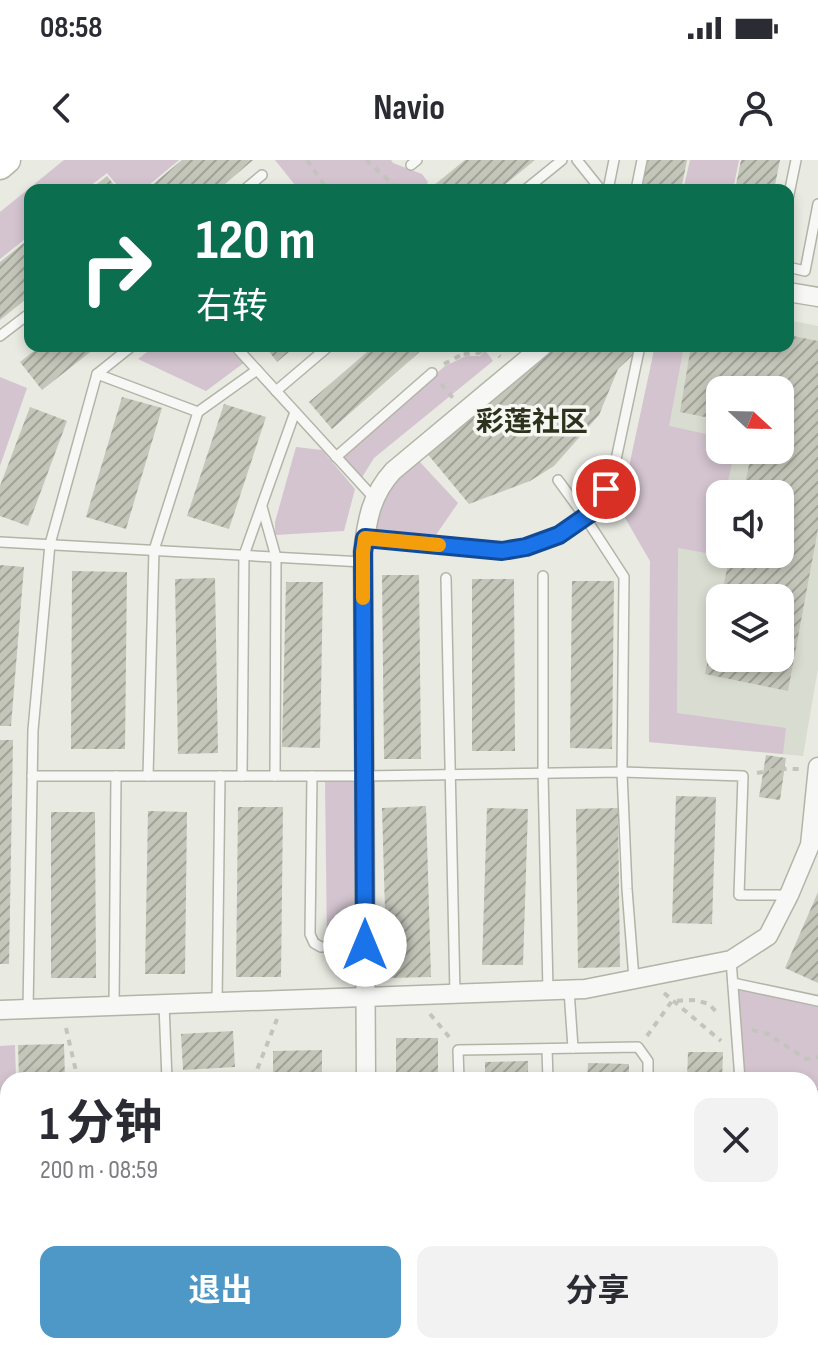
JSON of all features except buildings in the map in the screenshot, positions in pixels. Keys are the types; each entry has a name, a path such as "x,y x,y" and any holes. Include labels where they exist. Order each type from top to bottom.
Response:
{"main road":[{"path":"0,166 7,160"}],"street":[{"path":"794,293 818,297"},
{"path":"366,1072 363,562 374,498 393,471 536,352"},
{"path":"0,1010 585,989 731,960 768,936 789,895 810,845 818,771"}],"lane":[{"path":"532,184 562,160"},
{"path":"577,160 596,184"},
{"path":"609,184 614,160"},
{"path":"637,184 642,160"},
{"path":"791,184 796,160"},
{"path":"251,184 262,175"},
{"path":"794,268 805,271 818,204"},
{"path":"0,336 24,318"},
{"path":"28,1009 33,730 50,544 97,374 124,352"},
{"path":"240,352 374,498"},
{"path":"276,391 322,352"},
{"path":"365,538 502,551 526,547 559,535 595,510 606,489 614,469 639,352"},
{"path":"148,776 154,550 198,412 257,370"},
{"path":"336,457 432,373"},
{"path":"97,374 198,412"},
{"path":"242,776 244,555 295,412"},
{"path":"558,480 624,577 622,772 627,889 641,978"},
{"path":"262,507 276,557 275,776"},
{"path":"0,542 363,562"},
{"path":"543,576 548,990"},
{"path":"446,578 455,994"},
{"path":"32,776 622,772 743,776 739,895 789,895"},
{"path":"114,1006 116,776"},
{"path":"217,1002 220,776"},
{"path":"312,776 310,934 314,943 321,947 365,945"},
{"path":"731,960 739,1072"},
{"path":"733,983 818,1001"},
{"path":"569,990 573,1048"},
{"path":"164,1004 167,1072"},
{"path":"459,1072 458,1050 638,1047 648,1061 648,1072"},
{"path":"547,1049 548,1072"}],"path":[{"path":"307,160 324,184"},
{"path":"366,160 393,184"},
{"path":"461,352 480,352"},
{"path":"743,776 796,769 818,771"},
{"path":"641,978 738,1056"},
{"path":"416,995 458,1050"},
{"path":"256,1072 285,1000"},
{"path":"62,1008 76,1072"}],"shaded area":[{"path":"64,160 179,160 150,184 116,184 107,173 93,184 34,184"},
{"path":"275,160 391,160 422,174 428,182 427,184 294,184"},
{"path":"690,160 739,160 734,184 684,184"},
{"path":"24,192 24,240 0,259 0,212"},
{"path":"794,321 818,326 818,668 803,756 649,742 650,561 620,509 654,352 794,352"},
{"path":"147,352 236,352 245,362 206,391 138,359"},
{"path":"486,352 493,361 374,458 361,479 341,456 445,366 466,356 480,356"},
{"path":"654,352 683,352 669,426 706,434 706,464 732,464 728,480 706,480 706,553 678,548 677,713 786,728 783,754 649,742 650,561 620,509"},
{"path":"0,377 27,388 0,466"},
{"path":"296,447 322,450 355,489 344,531 275,535 275,522"},
{"path":"418,460 458,503 431,542 370,536 378,501 398,475"},
{"path":"325,781 358,782 359,941 327,943"},
{"path":"734,984 818,1003 818,1072 741,1072"},
{"path":"15,1045 16,1072 0,1072 0,1046"}],"slow traffic":[{"path":"363,598 365,538 439,545"}],"district":[{"name":"彩莲社区","path":"532,421"}],"route":[{"path":"365,945 365,538 502,551 526,547 559,535 595,510 606,489"}]}
